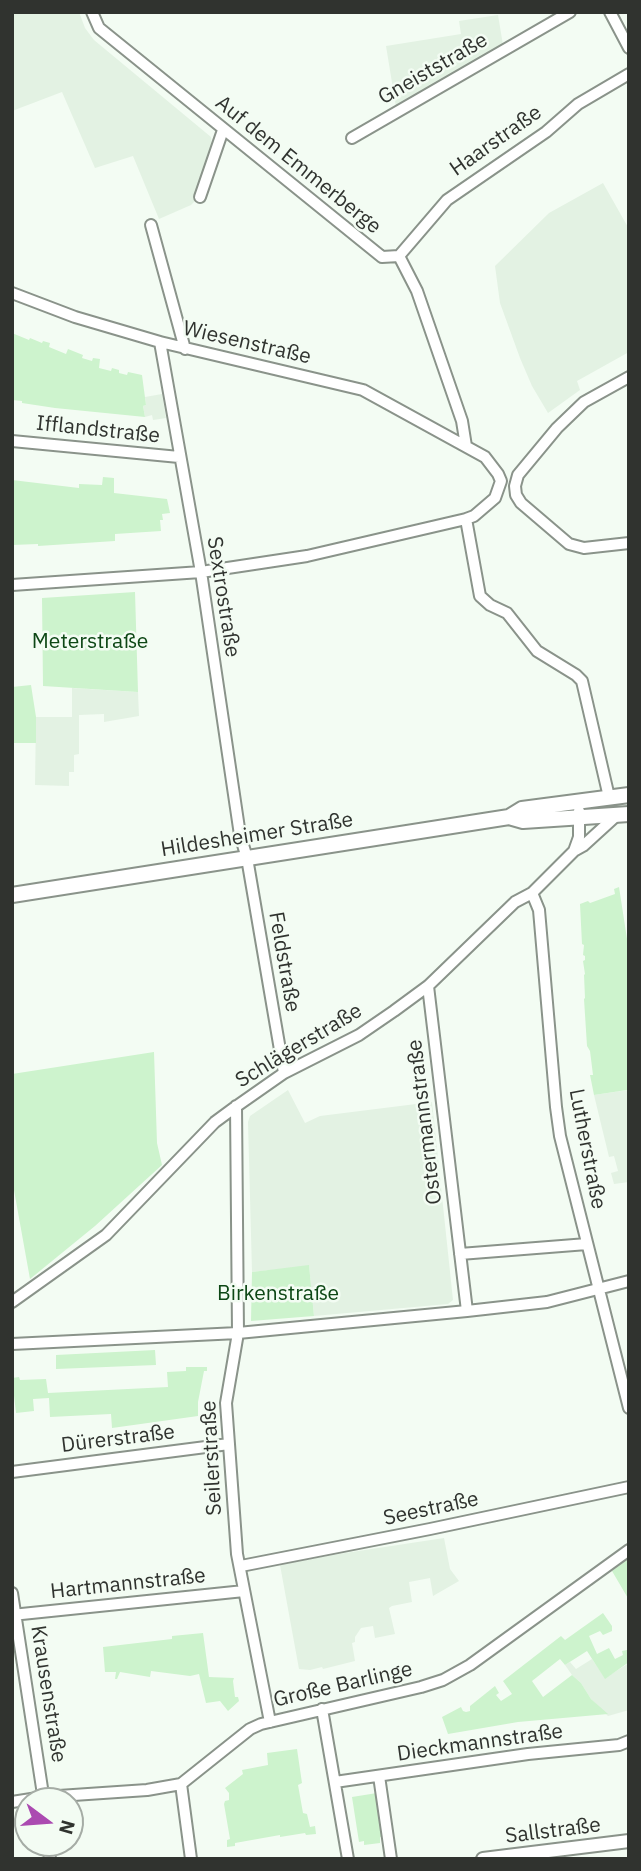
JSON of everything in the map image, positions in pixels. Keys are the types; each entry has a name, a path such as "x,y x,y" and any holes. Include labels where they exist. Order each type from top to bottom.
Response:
{"main road":[{"name":"Hildesheimer Straße","path":"12,895 509,817 522,809 629,795"},
{"name":"Hildesheimer Straße","path":"509,817 523,821 623,815"}],"street":[{"name":"Auf dem Emmerberge","path":"92,12 99,28 382,257 399,256"},
{"name":"Gneiststraße","path":"352,138 570,12"},
{"path":"610,12 629,48"},
{"name":"Haarstraße","path":"399,256 447,200 546,132 578,104 629,74"},
{"path":"200,197 223,130"},
{"path":"151,225 185,349"},
{"path":"12,585 201,572 307,556 474,516 495,498 500,481 498,474 485,457 466,446 463,421 417,290 399,256"},
{"name":"Wiesenstraße","path":"12,293 75,317 185,349 363,390 466,446"},
{"name":"Sextrostraße","path":"160,342 201,572 233,794 247,858"},
{"path":"629,377 584,402 557,428 518,475 515,486 521,503 569,544 584,548 629,543"},
{"name":"Ifflandstraße","path":"12,441 179,457"},
{"path":"467,519 481,596 490,605 507,613 537,651 582,681 609,797"},
{"path":"574,851 579,837 578,801"},
{"name":"Schlägerstraße","path":"12,1302 106,1235 215,1122 284,1073 359,1035 394,1012 428,986 515,902 532,893 574,851 623,815"},
{"name":"Feldstraße","path":"247,858 284,1073"},
{"name":"Lutherstraße","path":"532,893 539,910 560,1136 629,1408"},
{"name":"Ostermannstraße","path":"428,986 467,1311"},
{"name":"Seilerstraße","path":"236,1106 238,1333 226,1403 237,1555 270,1722"},
{"path":"460,1254 587,1244"},
{"path":"12,1344 238,1333 467,1311 547,1302 629,1281"},
{"name":"Dürerstraße","path":"12,1472 229,1444"},
{"name":"Seestraße","path":"240,1566 430,1530 629,1487"},
{"name":"Große Barlinge","path":"84,1796 181,1784 250,1729 322,1709 421,1687 457,1673 629,1549"},
{"name":"Hartmannstraße","path":"14,1615 244,1591"},
{"name":"Krausenstraße","path":"12,1593 42,1787"},
{"path":"322,1709 348,1859"},
{"name":"Dieckmannstraße","path":"335,1782 528,1754 619,1745 629,1741"},
{"path":"380,1776 391,1859"},
{"path":"181,1784 191,1859"},
{"name":"Sallstraße","path":"482,1859 560,1854 629,1841"}],"shaded area":[{"path":"12,12 79,12 85,28 94,40 211,137 212,145 196,200 191,205 159,219 133,156 95,168 62,92 12,111"},
{"path":"498,15 503,45 396,107 386,46 461,34 459,21"},
{"path":"603,183 629,229 629,352 577,381 580,390 548,413 532,386 500,303 495,266 549,213"},
{"path":"162,394 166,418 153,420 152,415 145,417 145,397"},
{"path":"72,688 138,692 139,716 104,722 104,714 79,715 79,754 74,755 74,772 69,772 69,786 35,785 36,717 72,717"},
{"path":"288,1090 305,1123 320,1116 432,1102 453,1300 448,1304 314,1316 309,1266 252,1272 248,1122 250,1116"},
{"path":"628,1090 629,1182 614,1184 611,1173 618,1171 614,1156 609,1157 594,1095"},
{"path":"444,1538 450,1569 459,1581 433,1596 430,1578 409,1582 412,1602 389,1608 395,1634 375,1638 373,1626 361,1628 352,1643 355,1661 323,1669 299,1669 280,1565"},
{"path":"592,1659 605,1678 629,1663 629,1710 608,1716 565,1665 570,1662 576,1669"}],"green space":[{"path":"12,333 29,340 30,338 50,343 49,347 66,354 68,349 83,355 82,358 92,361 93,358 100,359 99,368 111,371 112,368 127,375 128,372 142,375 145,417 55,408 12,400"},
{"path":"103,477 114,478 114,493 167,499 170,513 162,514 161,531 115,534 115,541 12,545 12,480 79,488 79,484 102,485"},
{"name":"Meterstraße","path":"135,592 138,692 43,686 42,598"},
{"path":"31,685 36,717 36,743 12,743 12,687"},
{"path":"619,887 629,952 629,1096 627,1090 594,1095 590,1075 593,1075 590,1051 587,1046 583,961 585,956 580,904 615,894 614,889"},
{"path":"154,1052 157,1143 162,1165 95,1226 30,1279 12,1179 12,1074"},
{"name":"Birkenstraße","path":"309,1265 314,1316 251,1321 252,1272"},
{"path":"155,1350 156,1365 56,1369 56,1355"},
{"path":"186,1367 207,1367 198,1402 198,1416 112,1428 111,1414 50,1417 49,1398 33,1399 34,1411 16,1413 12,1378 46,1379 48,1393 168,1387 167,1372 186,1371"},
{"path":"629,1558 629,1600 612,1571"},
{"path":"603,1613 612,1626 612,1631 603,1635 600,1631 589,1636 597,1654 609,1648 615,1659 623,1655 622,1651 627,1650 629,1662 605,1679 587,1651 565,1665 560,1659 532,1681 543,1697 572,1675 591,1699 608,1714 518,1722 448,1734 442,1717 461,1707 463,1711 470,1711 470,1706 495,1686 499,1693 496,1695 501,1701 512,1694 503,1681 561,1636 565,1640"},
{"path":"203,1633 209,1677 234,1678 235,1697 238,1697 239,1701 228,1711 220,1701 206,1703 199,1674 190,1676 151,1671 150,1677 120,1672 115,1679 116,1672 105,1672 103,1647"},
{"path":"297,1749 302,1783 298,1785 303,1813 307,1814 310,1827 315,1826 316,1834 280,1835 235,1843 235,1846 227,1847 227,1840 230,1839 224,1804 229,1800 229,1793 225,1788 243,1774 242,1770 268,1765 267,1753"},
{"path":"377,1793 384,1836 380,1837 380,1843 364,1845 364,1841 359,1842 352,1797"}]}
